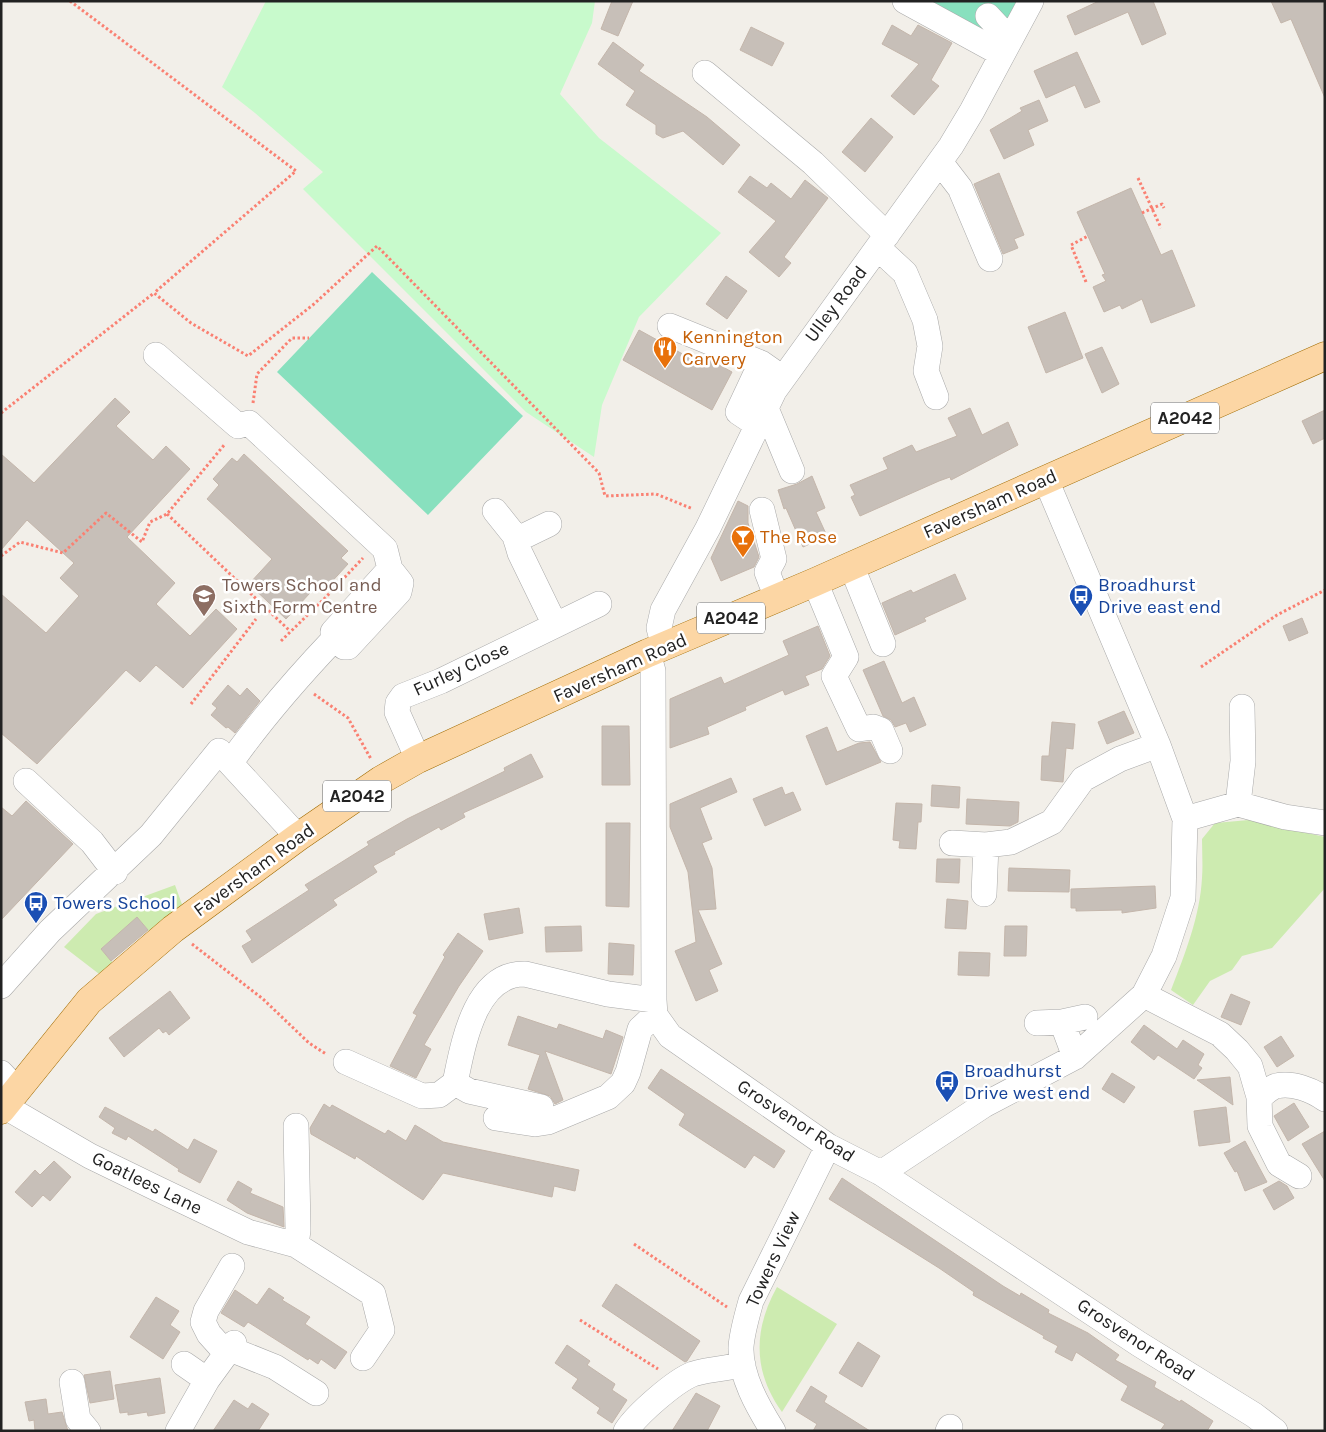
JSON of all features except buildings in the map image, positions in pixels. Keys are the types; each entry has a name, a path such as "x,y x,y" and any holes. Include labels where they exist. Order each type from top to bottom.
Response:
{"main road":[{"name":"Faversham Road","path":"6,1095 88,1001 173,930 298,837 380,780 418,759 656,650 815,582 1325,356"}],"street":[{"path":"905,1 1007,45"},
{"name":"Ulley Road","path":"656,650 662,609 714,515 760,415 781,377 883,242 940,162 972,111 1031,1"},
{"path":"988,16 1001,30 1007,45"},
{"path":"705,73 813,163 883,242 905,274 925,320 930,346 926,371 936,397"},
{"path":"940,162 960,188 990,259"},
{"path":"670,326 761,363 781,377"},
{"path":"156,355 245,425 385,549 390,569 340,622 334,632 335,638 304,668 295,682 266,713 231,762"},
{"path":"761,363 738,412 760,415 792,471"},
{"path":"881,1173 984,1105 1075,1057 1144,995 1164,956 1183,898 1185,819 1158,745 1046,480"},
{"path":"762,510 774,559 767,572 777,598"},
{"path":"495,511 516,540 555,625"},
{"path":"516,540 549,524"},
{"path":"852,565 884,644"},
{"path":"815,582 846,657 834,676 858,729 873,727 881,730 890,751"},
{"name":"Furley Close","path":"418,759 397,712 398,703 403,696 441,681 599,604"},
{"path":"455,1084 494,1107 535,1124 548,1122 608,1097 623,1083 640,1029 655,1008 654,671 656,650"},
{"path":"1238,804 1243,761 1242,707"},
{"path":"952,843 986,845 1011,842 1052,822 1083,779 1120,759 1158,745"},
{"path":"1,986 50,932 151,835 219,751 298,837"},
{"path":"26,781 92,842 114,872"},
{"path":"1185,819 1238,804 1285,816 1325,823"},
{"path":"984,894 986,845"},
{"path":"346,1062 416,1094 431,1097 440,1095 455,1084 468,1026 479,1004 496,982 514,974 525,974 608,994 655,1008"},
{"path":"1144,995 1220,1034 1250,1066 1259,1097 1260,1126 1279,1164 1299,1176"},
{"name":"Grosvenor Road","path":"655,1008 670,1036 828,1146 881,1173 1139,1344 1254,1415 1275,1431"},
{"path":"1037,1023 1074,1019 1075,1057"},
{"path":"1259,1097 1276,1086 1299,1087 1316,1093 1325,1099"},
{"name":"Goatlees Lane","path":"6,1095 90,1156 248,1232 296,1245 373,1294 382,1330 363,1358"},
{"path":"494,1107 540,1108"},
{"path":"296,1126 298,1230 296,1245"},
{"name":"Towers View","path":"773,1431 752,1392 743,1366 741,1348 746,1320 751,1301 828,1146"},
{"path":"232,1266 206,1312 203,1322 209,1334 230,1348 275,1367 316,1393"},
{"path":"178,1431 207,1380 230,1348"},
{"path":"184,1364 207,1380"},
{"path":"626,1431 634,1418 679,1382 694,1374 743,1366"},
{"path":"72,1382 78,1419 88,1431"}],"path":[{"path":"1,413 154,293 296,171 70,1"},
{"path":"1138,178 1161,228"},
{"path":"1142,213 1162,204 1164,208"},
{"path":"1086,282 1071,245 1088,236"},
{"path":"154,293 191,324 248,356 314,304 378,246 598,473 605,496 656,494 714,515"},
{"path":"1,556 20,542 63,553 106,513 142,542 150,522 167,514 245,425 257,374 292,338 310,338"},
{"path":"167,514 290,631"},
{"path":"1201,667 1277,614 1325,590"},
{"path":"281,641 326,598"},
{"path":"191,704 256,619"},
{"path":"295,682 344,714 372,761"},
{"path":"173,930 263,999 310,1043 329,1056 346,1062"},
{"path":"634,1244 746,1320"},
{"path":"580,1320 679,1382"}],"green space":[{"path":"266,1 595,1 592,23 560,94 599,138 721,233 639,317 602,405 594,457 526,412 303,189 323,172 222,87"},
{"path":"927,1 1022,1 997,43"},
{"path":"372,272 523,416 428,515 277,372"},
{"path":"1249,820 1325,837 1325,888 1272,948 1242,956 1232,970 1210,981 1193,1005 1171,990 1195,921 1201,892 1202,839 1215,823"},
{"path":"175,885 183,907 103,977 64,947 96,914","holes":["137,918 149,931 113,963 101,949"]},
{"path":"777,1287 837,1324 782,1412 772,1397 766,1382 761,1366 760,1351 760,1335 764,1319"}],"place":[{"name":"Kennington Carvery","path":"665,369"},
{"name":"The Rose","path":"743,558"},
{"name":"Towers School and Sixth Form Centre","path":"204,617"},
{"name":"Broadhurst Drive east end","path":"1081,617"},
{"name":"Towers School","path":"36,924"},
{"name":"Broadhurst Drive west end","path":"947,1103"}]}
